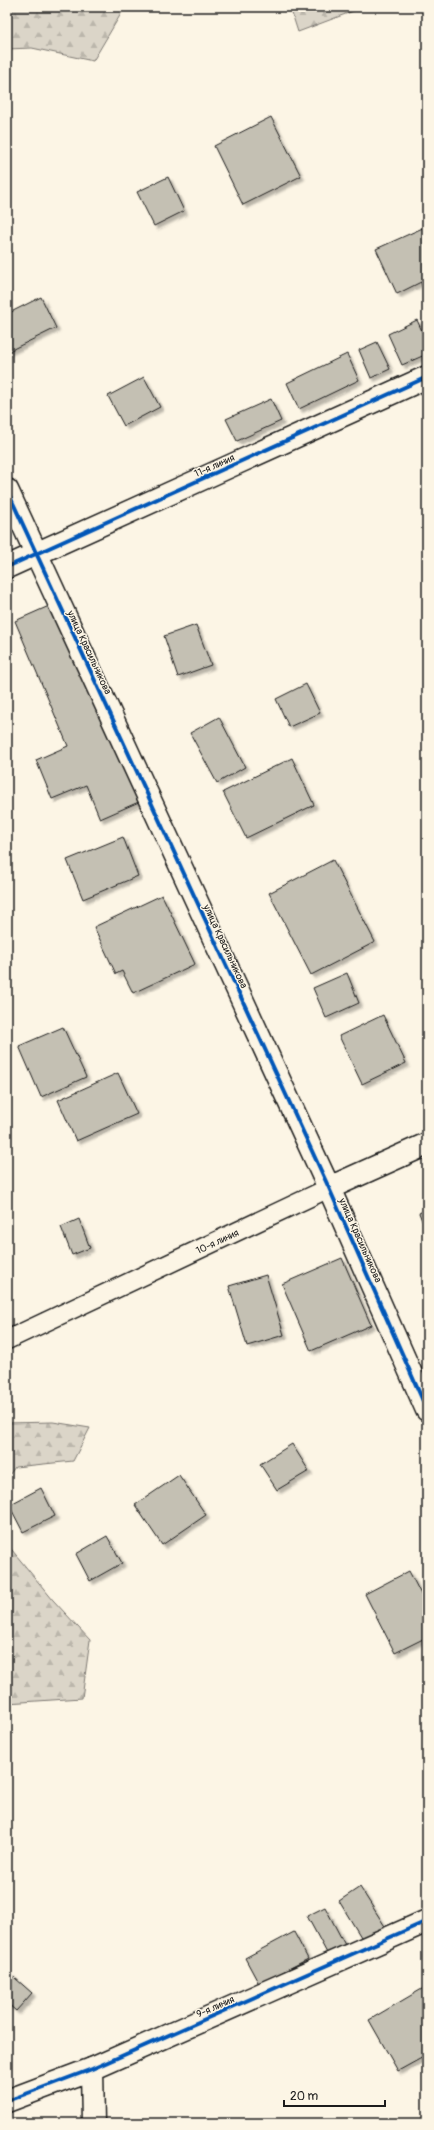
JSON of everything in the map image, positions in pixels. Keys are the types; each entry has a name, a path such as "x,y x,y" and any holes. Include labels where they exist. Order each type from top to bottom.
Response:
{"street":[{"name":"11-я линия","path":"7,567 427,378"},
{"name":"улица Красильникова","path":"7,490 329,1188 427,1410"},
{"name":"10-я линия","path":"329,1188 427,1144"},
{"name":"9-я линия","path":"7,2101 92,2069 427,1921"},
{"path":"92,2069 93,2123"}],"lane":[{"name":"10-я линия","path":"7,1340 329,1188"}],"green space":[{"path":"7,7 125,7 93,61 32,48 7,49"},
{"path":"290,7 364,7 298,32"},
{"path":"53,1422 90,1428 73,1461 15,1467 7,1478 7,1423"},
{"path":"7,1544 53,1600 90,1640 82,1698 7,1703"},
{"path":"427,1823 427,1866 424,1865 424,1828"}],"building":[{"path":"271,117 301,176 243,205 214,146"},
{"path":"168,177 184,211 154,226 137,192"},
{"path":"427,226 427,289 424,290 421,282 397,294 376,249"},
{"path":"41,297 56,328 7,352 7,314"},
{"path":"417,320 427,342 427,354 402,365 388,334"},
{"path":"377,342 390,369 371,378 359,350"},
{"path":"347,354 359,380 299,409 287,383"},
{"path":"144,377 160,407 124,426 108,396"},
{"path":"271,399 281,421 237,441 226,419"},
{"path":"58,602 141,801 100,819 86,785 52,799 36,760 68,746 15,621"},
{"path":"196,625 211,665 178,677 164,636"},
{"path":"306,684 320,713 289,727 276,699"},
{"path":"219,717 245,767 217,783 190,733"},
{"path":"292,758 314,805 246,838 223,792"},
{"path":"123,837 138,876 83,899 67,860"},
{"path":"333,860 375,942 311,975 269,893"},
{"path":"162,895 195,964 133,993 122,971 116,974 94,927"},
{"path":"347,973 359,1003 326,1018 313,988"},
{"path":"383,1015 406,1063 362,1084 339,1036"},
{"path":"63,1027 86,1077 41,1097 19,1046"},
{"path":"118,1073 137,1114 76,1141 58,1100"},
{"path":"427,1209 427,1233 419,1213"},
{"path":"79,1219 90,1248 72,1255 61,1227"},
{"path":"342,1258 371,1325 311,1351 282,1284"},
{"path":"266,1275 284,1335 247,1346 229,1286"},
{"path":"292,1444 309,1471 277,1490 260,1464"},
{"path":"179,1475 206,1515 162,1545 135,1505"},
{"path":"41,1488 55,1516 23,1532 9,1505"},
{"path":"107,1536 122,1563 90,1581 76,1554"},
{"path":"409,1571 427,1606 427,1637 395,1653 365,1594"},
{"path":"360,1887 386,1928 364,1942 339,1901"},
{"path":"325,1907 345,1945 328,1955 307,1916"},
{"path":"294,1932 308,1959 259,1984 245,1958"},
{"path":"7,1971 32,1993 16,2011 7,2003"},
{"path":"427,1986 427,2055 398,2071 369,2020"}],"cycle path":[{"path":"7,567 427,377"},
{"path":"7,490 329,1188 427,1410"},
{"path":"7,2101 92,2069 427,1921"}]}
